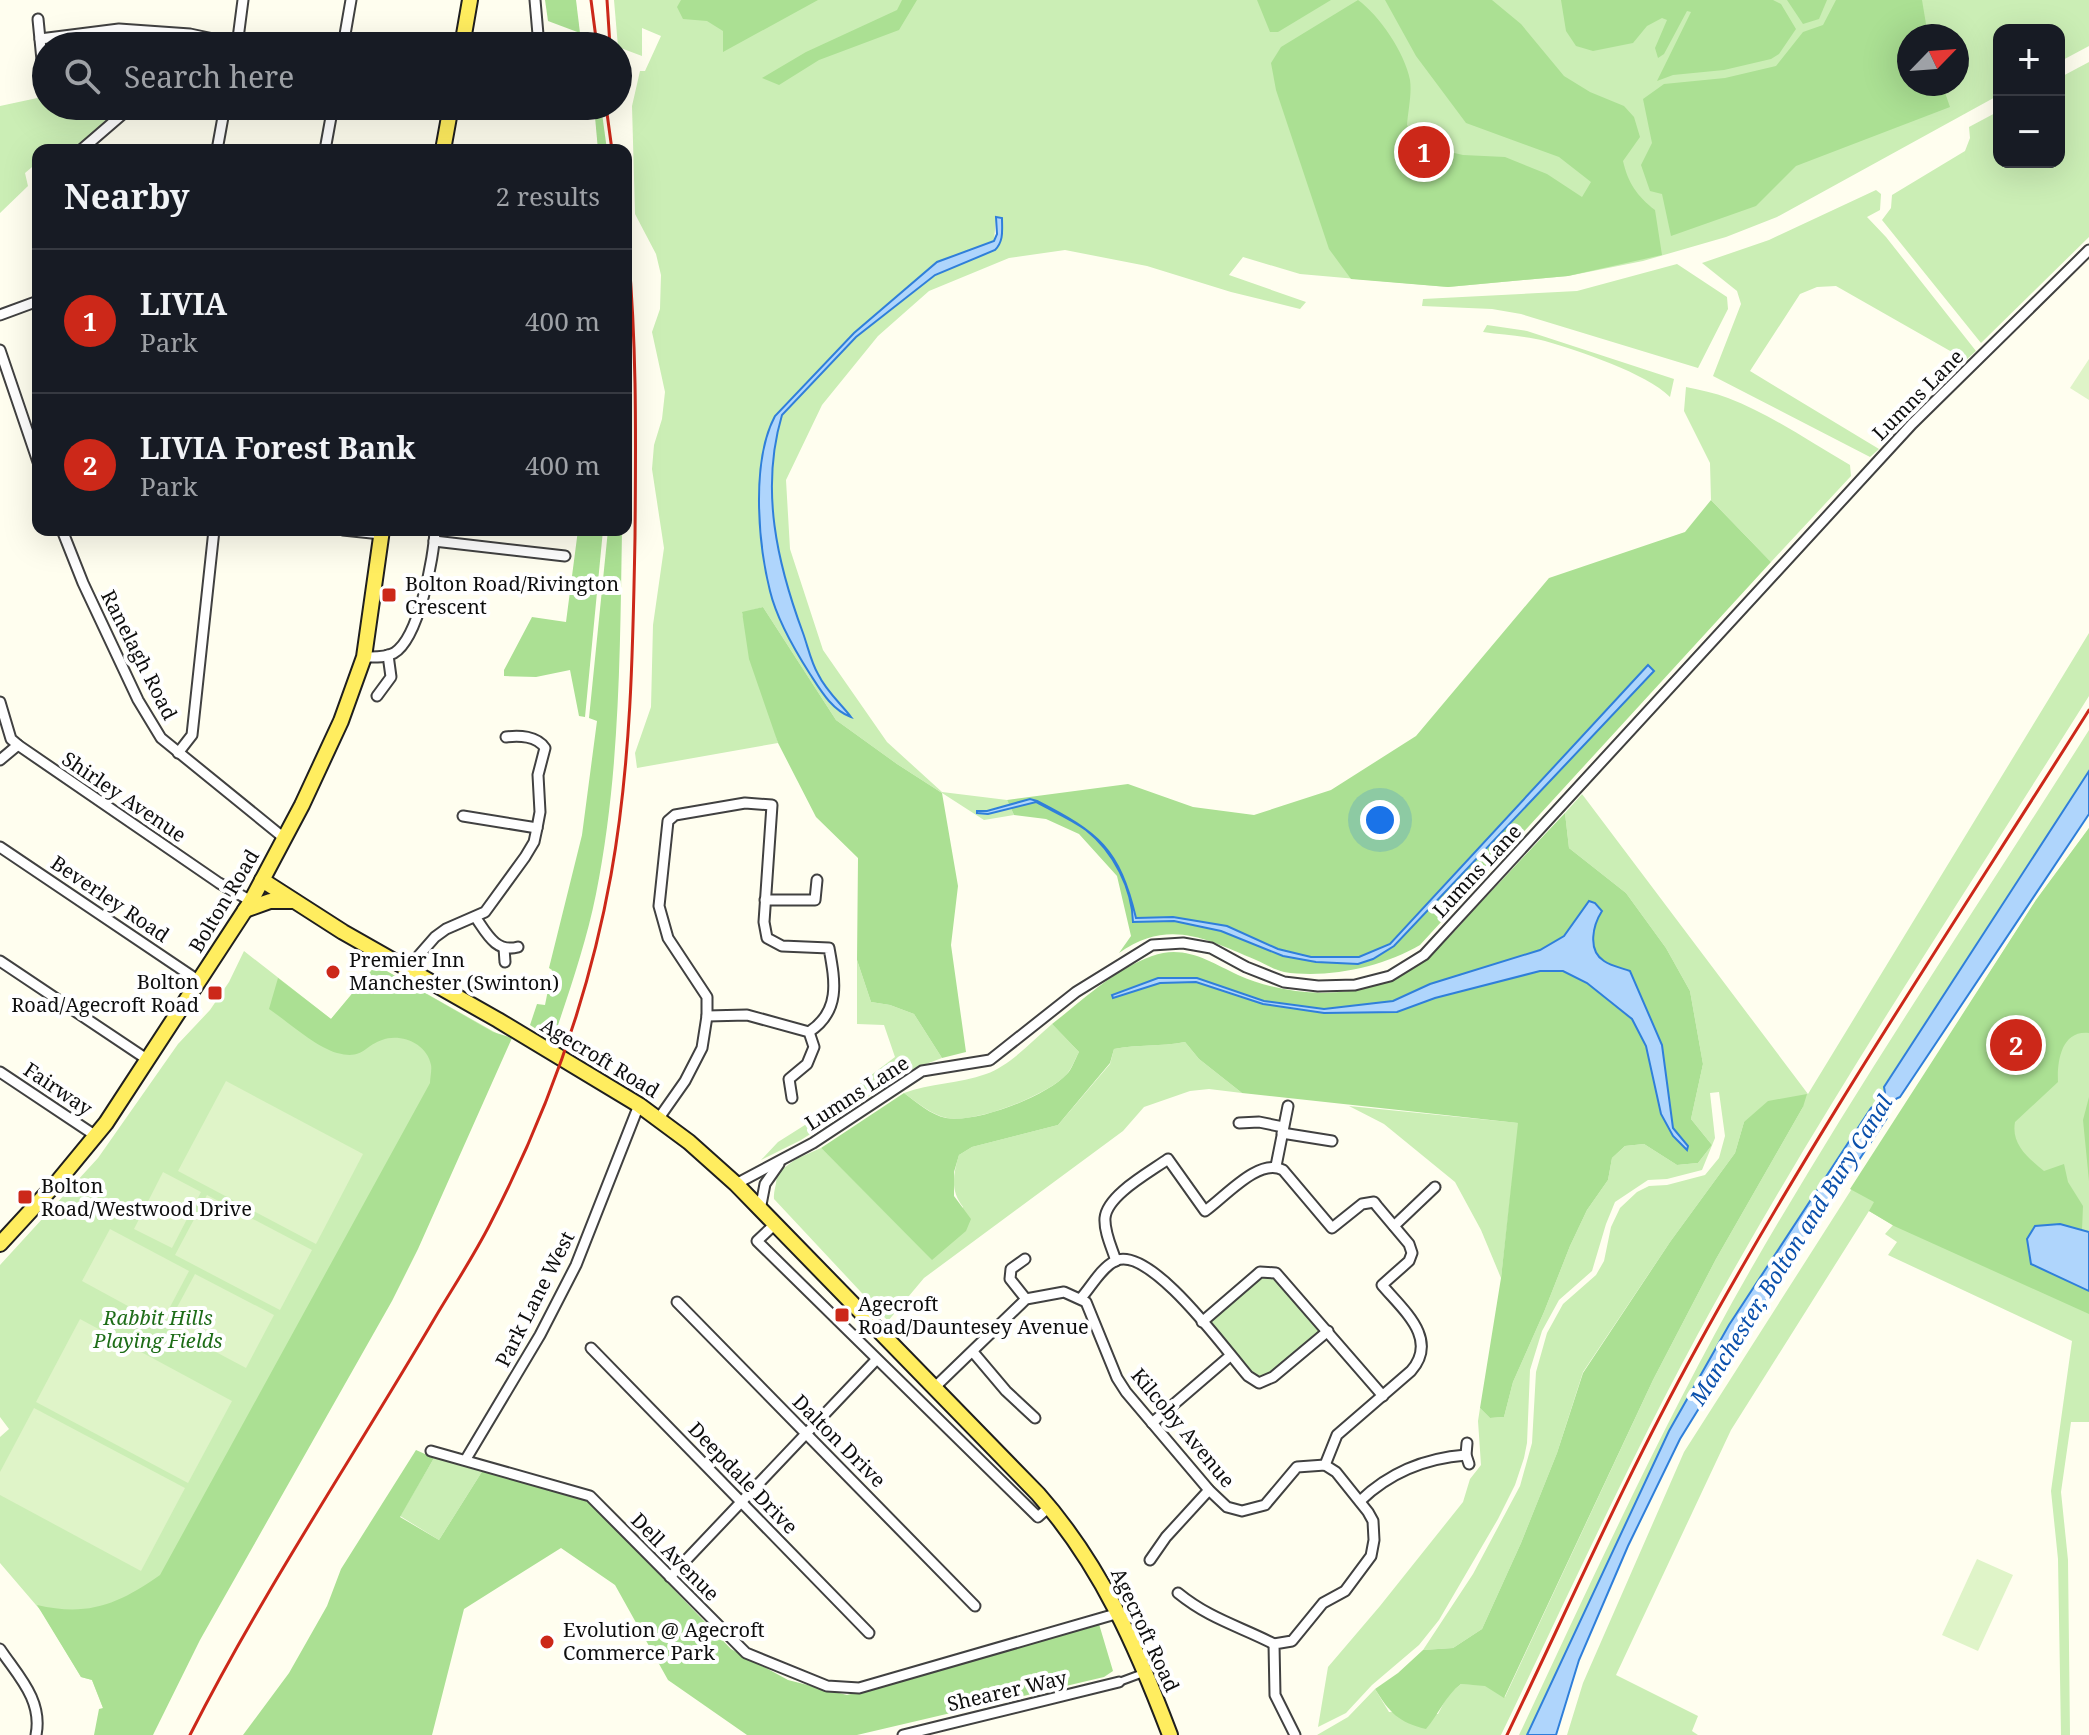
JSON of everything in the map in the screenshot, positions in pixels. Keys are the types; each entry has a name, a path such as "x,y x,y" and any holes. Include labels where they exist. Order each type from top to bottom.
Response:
{"main road":[{"path":"464,32 470,0"},
{"path":"445,144 449,120"},
{"name":"Bolton Road","path":"0,1244 96,1136 248,906 341,721 364,657 380,536"},
{"name":"Agecroft Road","path":"264,876 343,932 498,1020 659,1118 736,1184 1049,1507 1089,1560 1119,1613 1170,1735"},
{"path":"248,906 270,901 299,903"}],"street":[{"path":"239,32 243,0"},
{"path":"345,32 351,0"},
{"path":"535,0 538,32"},
{"path":"38,19 39,32"},
{"path":"95,32 119,29 162,32"},
{"path":"88,144 116,120"},
{"path":"218,144 222,120"},
{"path":"326,144 330,120"},
{"name":"Lumns Lane","path":"736,1184 782,1161 922,1071 990,1060 1076,992 1152,945 1183,943 1211,948 1246,967 1284,982 1318,986 1355,985 1390,976 1424,955 1912,424 2089,250"},
{"path":"0,315 32,303"},
{"path":"0,350 32,432"},
{"name":"Ranelagh Road","path":"64,536 145,715 161,738 284,838"},
{"path":"178,753 192,735 213,536"},
{"path":"364,657 388,655 400,648 418,614 429,578 434,536"},
{"path":"440,536 565,556"},
{"path":"377,696 391,677 388,655"},
{"path":"0,702 11,739 18,745 0,760"},
{"path":"407,969 435,937 446,929 476,918 493,904 530,849 540,812 538,775 545,748 525,737 506,737"},
{"name":"Shirley Avenue","path":"18,745 248,906"},
{"path":"473,802 474,816"},
{"path":"659,1118 685,1081 702,1048 707,1016 707,997 668,938 659,906 668,821 675,815 745,803 772,805 764,922 767,938 782,946 829,948 833,972 833,999 828,1017 809,1032"},
{"path":"463,816 537,828"},
{"name":"Beverley Road","path":"0,847 199,981"},
{"path":"765,900 815,900 817,880"},
{"path":"476,918 496,944 504,948 518,947"},
{"path":"504,948 505,962"},
{"path":"0,961 148,1060"},
{"path":"707,1016 747,1015 809,1032"},
{"path":"792,1098 789,1079 807,1064 814,1047 809,1032"},
{"name":"Fairway","path":"0,1072 96,1136"},
{"name":"Park Lane West","path":"466,1459 540,1335 576,1265 639,1105"},
{"path":"1276,1166 1288,1106"},
{"path":"1239,1123 1259,1122 1332,1141"},
{"path":"1116,1261 1105,1223 1107,1209 1119,1194 1168,1159 1205,1211 1253,1172 1276,1166 1283,1170 1332,1228 1367,1201 1374,1202 1409,1244 1412,1253 1409,1261 1382,1285 1411,1321 1424,1349 1414,1368 1337,1435 1325,1465 1336,1472 1373,1521 1371,1556 1345,1591 1323,1603 1292,1641 1274,1644 1246,1629 1216,1620 1178,1593"},
{"path":"760,1210 765,1184 782,1161"},
{"path":"1394,1226 1435,1187"},
{"path":"774,1225 757,1241 1038,1517 1049,1507"},
{"path":"1025,1259 1011,1269 1010,1279 1026,1299"},
{"path":"934,1388 1026,1299 1064,1292 1081,1298 1116,1261 1130,1261 1153,1271 1252,1380 1262,1383 1284,1369 1328,1331"},
{"path":"1202,1322 1253,1277 1260,1272 1271,1271 1285,1281 1383,1396"},
{"name":"Kilcoby Avenue","path":"1081,1298 1089,1307 1117,1378 1209,1490 1227,1507 1242,1511 1265,1505 1297,1467 1325,1465"},
{"name":"Dalton Drive","path":"677,1302 975,1606"},
{"name":"Deepdale Drive","path":"591,1348 869,1633"},
{"path":"973,1352 1006,1391 1035,1418"},
{"path":"1152,1423 1230,1356"},
{"path":"670,1577 876,1360"},
{"path":"1360,1501 1387,1480 1428,1461 1467,1460 1467,1443"},
{"name":"Dell Avenue","path":"431,1451 590,1496 746,1653 827,1686 859,1688 1119,1613"},
{"path":"1150,1561 1166,1537 1209,1490"},
{"path":"1178,1610 1187,1600"},
{"path":"1274,1644 1275,1695 1295,1735"},
{"path":"0,1649 35,1701 38,1719 36,1735"},
{"path":"1119,1682 1146,1672"},
{"name":"Shearer Way","path":"903,1735 1119,1682"}],"green space":[{"path":"545,0 576,0 580,32 548,21"},
{"path":"614,0 2089,0 2089,46 2065,59 2065,24 1993,24 1993,98 1777,217 1726,237 1643,261 1568,276 1448,287 1300,274 1243,257 1229,275 1306,302 1300,309 1147,266 1065,250 1009,258 929,291 878,336 822,405 786,480 790,549 823,650 887,742 942,792 1007,800 1014,815 984,820 897,764 836,720 763,607 742,613 778,743 637,768 635,753 651,707 653,625 664,548 652,469 665,392 652,332 660,309 661,275 656,254 635,214 632,106 640,71 645,71 661,36 642,28 642,56 632,52 632,32 617,32","holes":["996,218 1002,218 1001,239 995,250 935,275 856,337 782,415 775,443 772,498 774,526 785,580 813,664 825,686 851,717 833,705 818,687 792,644 773,602 762,550 759,502 767,434 775,416 854,333 937,262 994,241"]},
{"path":"681,0 818,0 723,52 723,31 707,21 683,19 677,7"},
{"path":"902,0 917,0 899,30 819,60 779,85 762,78 806,52 897,10"},
{"path":"1257,0 1331,0 1278,32 1270,32"},
{"path":"1358,0 1382,25 1403,58 1410,80 1407,125 1424,146 1463,155 1505,157 1547,174 1582,197 1591,182 1559,157 1466,123 1416,56 1385,0 1492,0 1521,24 1564,76 1590,92 1624,106 1634,117 1640,137 1623,161 1634,188 1655,210 1662,255 1568,276 1448,287 1351,279 1329,249 1276,90 1271,63 1281,47"},
{"path":"1561,0 1773,0 1781,4 1796,29 1779,54 1771,59 1724,70 1673,75 1657,81 1691,12 1687,11 1664,54 1658,58 1655,48 1667,20 1662,18 1647,26 1633,43 1593,51 1576,46 1566,31"},
{"path":"1787,0 1827,0 1819,19 1803,24"},
{"path":"1836,0 1922,0 1926,24 1897,24 1897,96 1946,96 1950,107 1796,166 1756,206 1671,236 1662,194 1650,191 1641,165 1652,143 1643,99 1664,84 1725,78 1776,66 1803,32 1823,25"},
{"path":"2089,62 2089,237 1981,343 1882,220 1891,208 1892,195 1965,151 1970,138 1969,127 1993,114 1993,168 2065,168 2065,75"},
{"path":"32,99 32,120 106,120 80,144 32,144 32,167 25,173 28,186 0,213 0,106"},
{"path":"595,120 603,120 606,144 597,144"},
{"path":"1876,190 1881,194 1880,210 1867,217 1976,351 1966,360 1836,286 1817,287 1800,294 1750,371 1879,449 1870,457 1713,376 1741,304 1737,291 1702,263 1769,240"},
{"path":"1677,264 1727,297 1728,309 1698,368 1521,314 1492,309 1422,306 1423,299 1577,291"},
{"path":"1487,325 1527,331 1674,379 1670,397 1645,380 1611,364 1545,341 1483,332"},
{"path":"2089,359 2089,400 2070,388"},
{"path":"1686,387 1744,405 1850,465 1851,476 1771,562 1711,500 1710,463 1684,411"},
{"path":"1711,500 1771,562 1420,945 1405,953 1354,969 1301,974 1284,972 1204,939 1171,934 1137,942 1119,953 1131,936 1117,876 1079,834 1046,819 1014,815 1007,800 1128,784 1193,807 1254,815 1331,790 1416,736 1549,578 1685,532","holes":["1648,665 1653,671 1394,946 1358,964 1316,962 1283,956 1221,931 1174,921 1133,922 1134,918 1173,917 1227,926 1278,949 1311,957 1359,957 1390,944"]},
{"path":"577,536 602,536 585,717 579,716 570,670 536,677 504,676 504,670 532,617 566,622"},
{"path":"607,536 622,536 617,713 604,849 592,913 553,1040 530,1025 537,1004 545,1005 552,970 549,968 582,835 597,721 589,718"},
{"path":"763,607 836,720 942,793 958,886 951,945 966,1052 942,1058 914,1014 871,1002 857,960 858,858 816,817 778,743 749,659 742,612"},
{"path":"2089,633 2089,696 1863,1053 1733,1271 1642,1443 1501,1735 1317,1735 1348,1717 1375,1689 1389,1712 1438,1714 1448,1695 1461,1684 1485,1685 1505,1697 1653,1380 1716,1259 1803,1107 1744,1122 1735,1153 1670,1242 1583,1372 1557,1453 1482,1629 1453,1648 1423,1650 1473,1574 1520,1486 1532,1443 1536,1372 1547,1333 1563,1304 1596,1275 1604,1261 1611,1227 1620,1208 1637,1192 1649,1186 1667,1185 1705,1175 1719,1158 1725,1136 1719,1092 1710,1093 1715,1138 1702,1170 1667,1179 1648,1180 1615,1202 1592,1271 1559,1300 1542,1331 1530,1370 1524,1458 1498,1519 1439,1620 1419,1645 1372,1685 1346,1713 1318,1727 1328,1667 1463,1502 1470,1479 1481,1465 1480,1408 1490,1418 1504,1417 1513,1382 1570,1246 1587,1210 1608,1180 1612,1158 1625,1146 1644,1144 1677,1165 1698,1163 1712,1145 1691,1119 1703,1064 1690,991 1666,948 1626,893 1569,848 1565,813 1582,794 1808,1094"},
{"path":"2089,730 2089,771 1884,1086 1885,1093 1871,1108 1729,1325 1669,1431 1527,1735 1519,1735 1659,1441 1751,1269 1875,1065"},
{"path":"1565,813 1569,848 1626,893 1666,948 1690,991 1703,1064 1691,1119 1712,1145 1698,1163 1677,1165 1644,1144 1625,1146 1612,1158 1608,1180 1587,1210 1570,1246 1513,1382 1504,1417 1490,1418 1480,1408 1501,1278 1518,1123 1242,1093 1199,1059 1185,1042 1114,1049 1110,1063 1058,1125 972,1147 959,1155 954,1172 954,1196 971,1219 966,1231 932,1260 821,1148 904,1093 935,1114 959,1119 992,1113 1044,1091 1067,1074 1079,1052 1052,1024 1112,977 1152,956 1186,953 1256,982 1294,991 1353,990 1391,980 1441,946","holes":["1589,901 1602,911 1594,930 1595,951 1607,963 1629,971 1662,1045 1673,1128 1646,1046 1632,1018 1587,982 1563,971 1540,971 1435,998 1397,1012 1323,1013 1263,1004 1196,982 1160,983 1112,995 1158,978 1197,978 1264,1001 1324,1009 1393,1001 1430,984 1540,950 1564,936"]},
{"path":"2089,828 2089,1422 2071,1422 2061,1492 2068,1560 2070,1735 2061,1735 2058,1559 2051,1491 2072,1341 1888,1255 1897,1242 1885,1234 1893,1225 1869,1211 1731,1430 1616,1675 1698,1716 1692,1731 1698,1735 1567,1735 1583,1683 1684,1452 2036,900"},
{"path":"2089,828 2089,1033 2080,1033 2067,1042 2058,1065 2058,1082 2015,1122 2014,1130 2022,1150 2044,1171 2064,1164 2068,1182 2083,1206 2082,1230 2060,1224 2031,1264 2089,1291 2089,1314 1894,1226 1869,1211 1874,1202 1850,1189 2036,900"},
{"name":"Rabbit Hills Playing Fields","path":"244,951 331,1019 376,965 498,1034 103,1708 92,1680 81,1677 42,1612 0,1563 0,1437 9,1429 0,1417 0,1265 98,1158 178,1044 210,1010 229,982"},
{"path":"857,960 871,1002 914,1014 942,1058 910,1070 801,1140 761,1160 778,1142 854,1094 853,1089 895,1057 884,1025 857,1024"},
{"path":"376,965 493,1032 512,1038 392,1301 200,1640 153,1735 94,1735 99,1709 103,1708 92,1680 81,1677 37,1605 72,1609 102,1605 131,1594 160,1575 430,1083 428,1057 412,1042 389,1038 358,1054 337,1053 311,1040 269,1009 278,978 331,1019"},
{"path":"1052,1024 1079,1052 1067,1074 1028,1099 975,1117 959,1119 936,1114 904,1093 995,1070 1013,1059"},
{"path":"1185,1042 1199,1059 1242,1093 1209,1089 1190,1091 1144,1107 1123,1131 924,1278 888,1321 774,1199 776,1174 796,1159 821,1148 932,1259 963,1207 956,1195 954,1182 959,1155 972,1147 1058,1125 1110,1064 1114,1049"},
{"path":"226,1081 363,1154 316,1244 178,1171"},
{"path":"1807,1094 1803,1107 1716,1259 1653,1380 1504,1698 1485,1686 1461,1684 1426,1729 1402,1720 1390,1710 1375,1689 1423,1650 1453,1648 1482,1629 1557,1453 1583,1373 1670,1242 1735,1153 1744,1122 1768,1101"},
{"path":"2089,1097 2089,1181 2083,1120"},
{"path":"1349,1106 1519,1123 1501,1278 1481,1230 1455,1182 1384,1124"},
{"path":"163,1172 201,1192 172,1248 134,1229"},
{"path":"207,1195 312,1250 280,1310 175,1255"},
{"path":"110,1229 189,1271 161,1324 82,1281"},
{"path":"1271,1273 1325,1331 1283,1367 1258,1381 1205,1322 1262,1275"},
{"path":"195,1274 274,1315 246,1368 167,1326"},
{"path":"80,1319 232,1401 188,1483 36,1402"},
{"path":"34,1408 185,1488 141,1571 0,1495 0,1472"},
{"path":"416,1450 434,1458 400,1517 439,1540 483,1470 586,1498 731,1649 788,1680 847,1695 1099,1624 1113,1671 1104,1677 857,1735 747,1735 668,1680 615,1585 561,1548 464,1609 432,1735 243,1735 289,1673 327,1606 341,1569"},
{"path":"434,1458 483,1470 439,1540 400,1516"},
{"path":"1977,1559 2013,1575 1978,1651 1942,1635"}],"water":[{"path":"996,217 1002,218 1002,231 995,250 935,275 856,337 782,415 772,470 774,526 779,553 813,664 825,686 851,717 833,705 818,687 792,644 773,602 762,550 759,502 767,434 775,416 854,333 937,262 994,241 997,234"},
{"path":"1648,665 1654,671 1394,946 1358,964 1316,962 1283,956 1221,931 1174,921 1133,922 1129,897 1120,872 1105,849 1088,832 1103,845 1114,859 1122,875 1129,894 1136,918 1173,917 1227,926 1278,949 1311,957 1359,957 1390,944"},
{"name":"Manchester, Bolton and Bury Canal","path":"2089,771 2089,814 1900,1097 1889,1105 1887,1118 1774,1287 1680,1439 1628,1546 1579,1660 1556,1735 1527,1735 1669,1431 1729,1325 1871,1108 1885,1093 1884,1087"},
{"path":"1030,799 1037,801 1083,828 1036,802 988,814 977,813"},
{"path":"1589,901 1602,911 1594,930 1595,951 1607,963 1630,971 1662,1045 1673,1128 1688,1146 1687,1150 1673,1136 1661,1114 1646,1046 1632,1019 1587,983 1563,971 1540,971 1435,998 1397,1012 1324,1013 1263,1004 1196,982 1160,983 1113,998 1112,995 1158,978 1197,978 1264,1001 1324,1009 1393,1001 1430,984 1540,950 1564,936"},
{"path":"2060,1224 2089,1232 2089,1291 2031,1264 2027,1239 2035,1226"}],"railway":[{"path":"591,0 595,32"},
{"path":"607,0 609,32"},
{"path":"608,120 611,144"},
{"path":"190,1735 278,1576 483,1238 547,1099 578,1011 611,875 623,791 630,706 635,421 632,306"},
{"path":"1507,1735 1646,1444 1742,1267 1888,1026 2089,710"}],"place":[{"name":"LIVIA","path":"1424,152"},
{"name":"Bolton Road/Rivington Crescent","path":"389,595"},
{"name":"Premier Inn Manchester (Swinton)","path":"333,972"},
{"name":"Bolton Road/Agecroft Road","path":"215,993"},
{"name":"LIVIA Forest Bank","path":"2016,1045"},
{"name":"Bolton Road/Westwood Drive","path":"25,1197"},
{"name":"Agecroft Road/Dauntesey Avenue","path":"842,1315"},
{"name":"Evolution @ Agecroft Commerce Park","path":"547,1642"}]}
